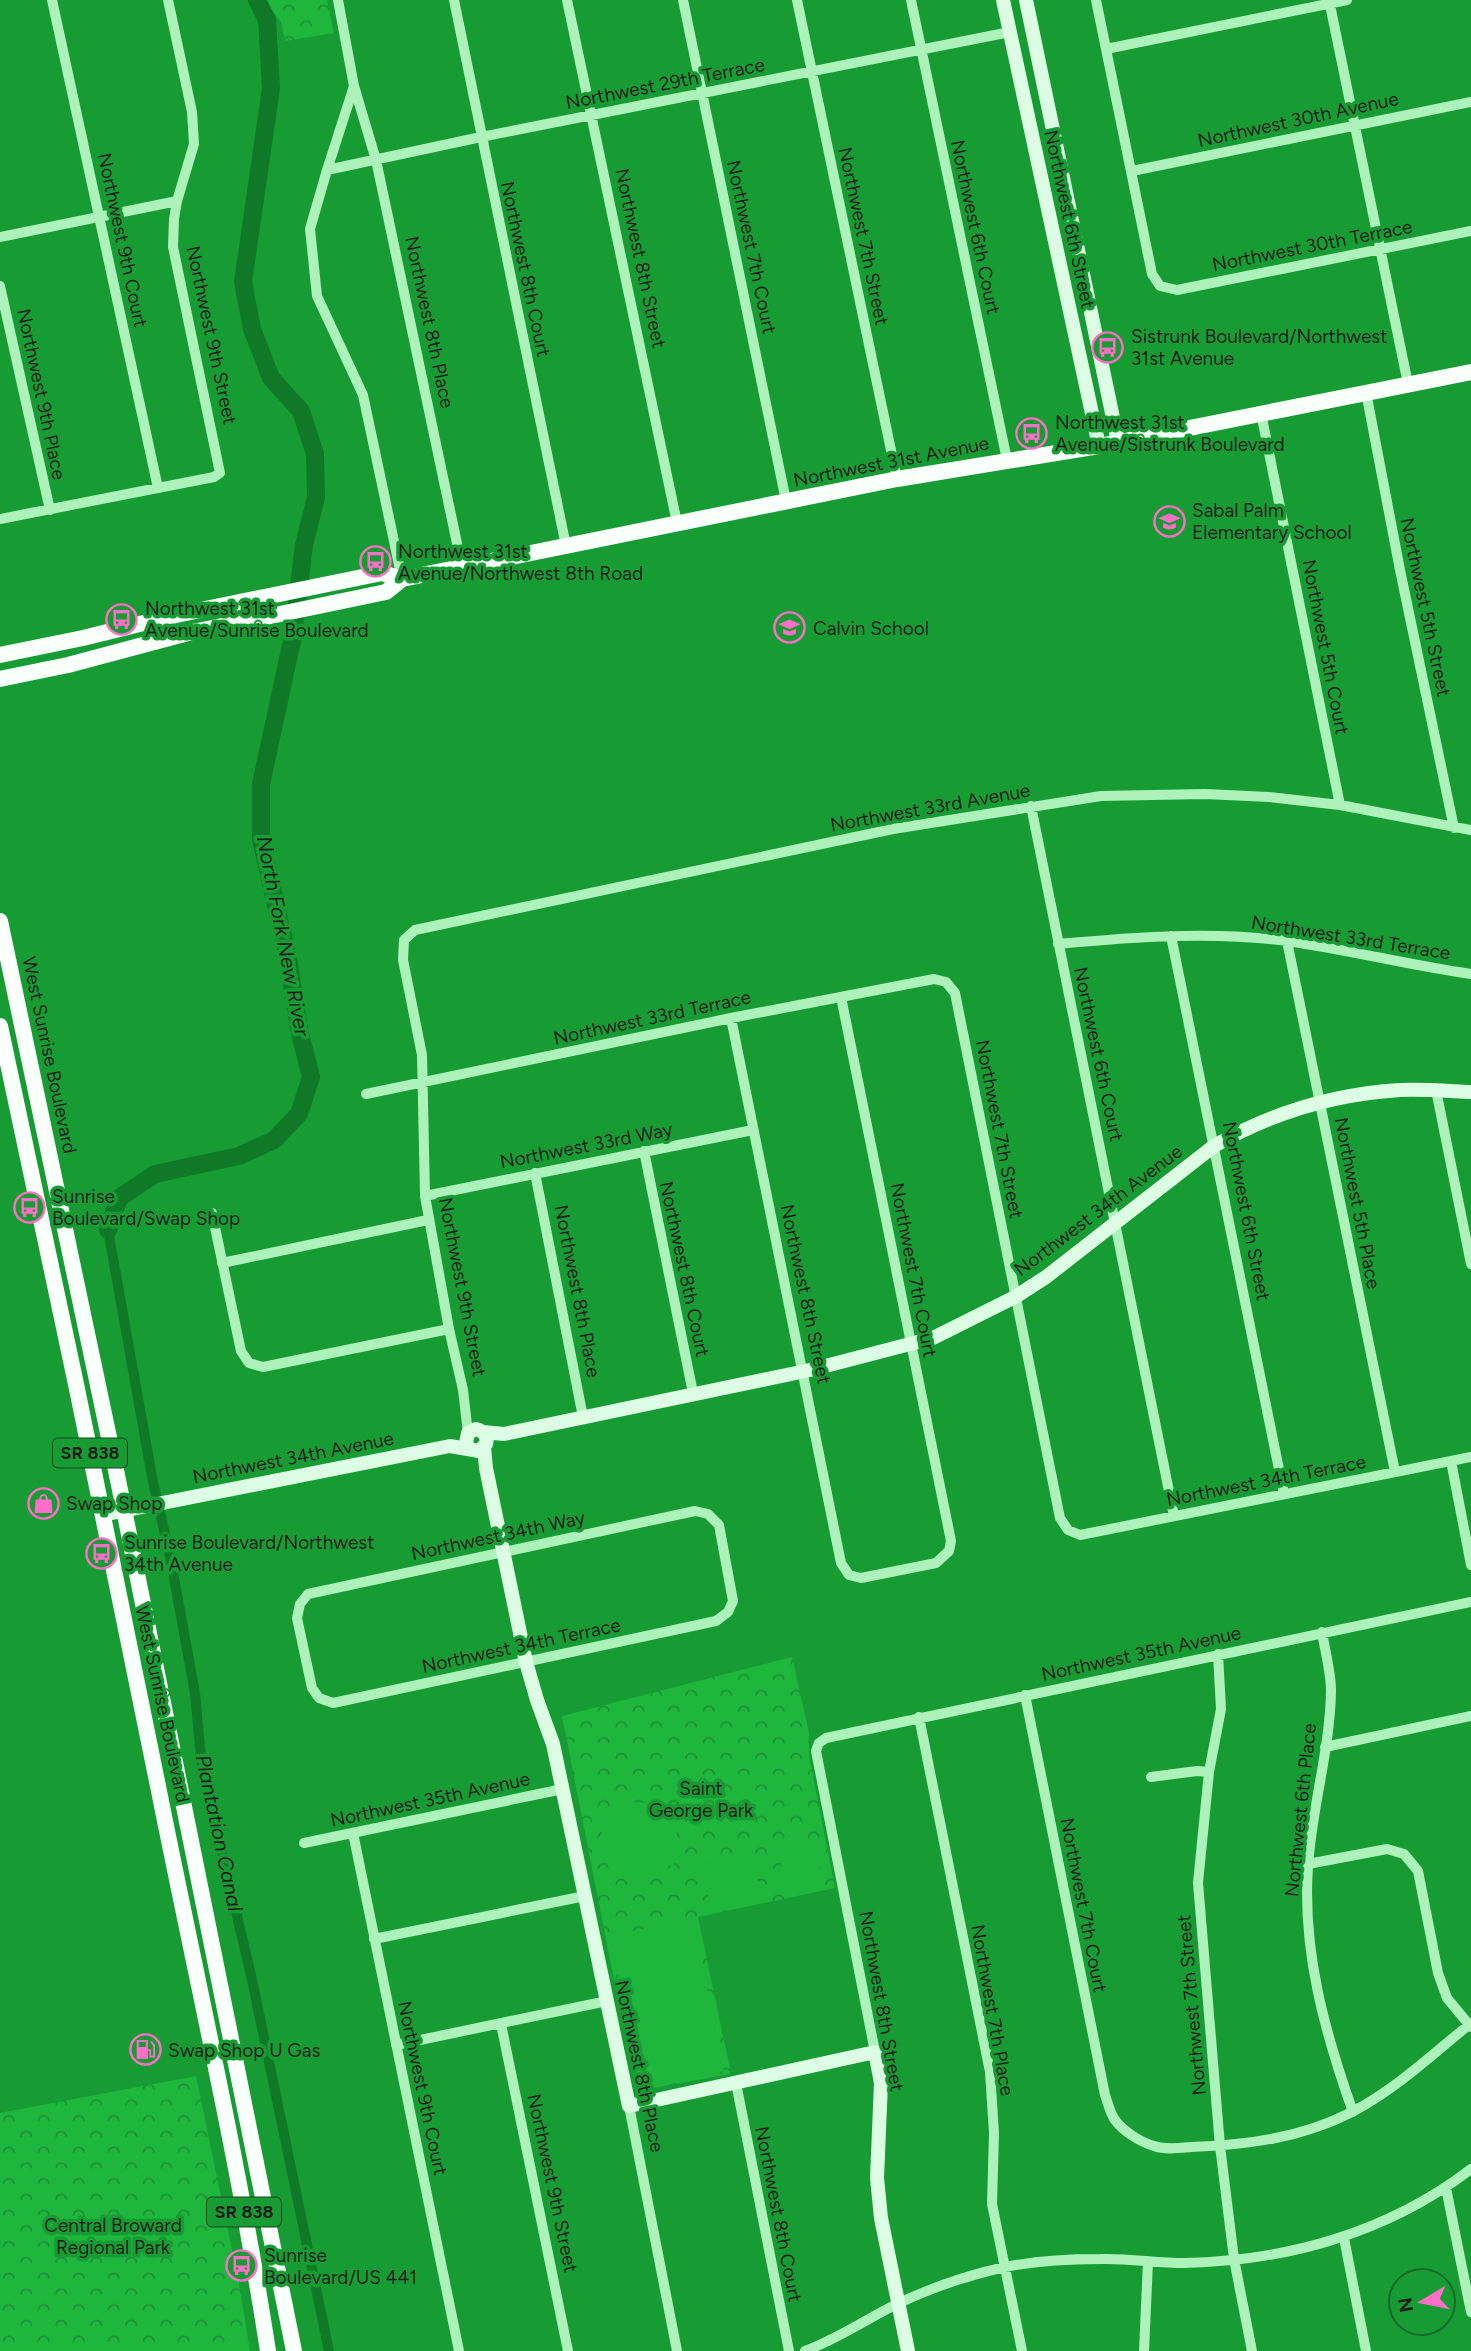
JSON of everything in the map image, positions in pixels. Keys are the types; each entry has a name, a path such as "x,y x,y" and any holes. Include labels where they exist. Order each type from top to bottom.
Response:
{"main road":[{"name":"Northwest 31st Avenue","path":"0,679 68,665 188,633 386,592 402,579 897,479 1099,446 1471,372"},
{"name":"Northwest 31st Avenue","path":"0,655 212,607 382,573 402,579"},
{"path":"188,633 201,625 212,607"},
{"name":"West Sunrise Boulevard","path":"0,920 124,1511 294,2351"},
{"name":"West Sunrise Boulevard","path":"0,1026 233,2151 268,2351"},
{"path":"157,1781 170,1792 201,1924 211,1935"}],"street":[{"name":"Northwest 9th Court","path":"52,0 158,488"},
{"name":"Northwest 9th Street","path":"158,488 214,477 220,472 173,247 177,201 194,144 192,112 168,0"},
{"name":"Northwest 8th Place","path":"338,0 354,86 376,160 462,567"},
{"name":"Northwest 8th Court","path":"454,0 566,546"},
{"name":"Northwest 8th Street","path":"567,0 677,523"},
{"name":"Northwest 7th Court","path":"683,0 786,502"},
{"name":"Northwest 7th Street","path":"797,0 897,479"},
{"name":"Northwest 6th Court","path":"911,0 1007,460"},
{"name":"Northwest 6th Street","path":"1003,0 1099,446"},
{"name":"Northwest 6th Street","path":"1026,0 1118,442"},
{"path":"1096,0 1132,171"},
{"path":"1107,49 1347,0"},
{"path":"1329,2 1408,384"},
{"name":"Northwest 29th Terrace","path":"327,170 1010,32"},
{"path":"354,86 310,229 317,296 363,395 402,579"},
{"name":"Northwest 30th Avenue","path":"1132,171 1471,102"},
{"name":"Northwest 30th Terrace","path":"1132,171 1152,274 1160,286 1177,290 1471,231"},
{"path":"0,237 177,201"},
{"name":"Northwest 9th Place","path":"0,286 50,510"},
{"name":"Northwest 5th Street","path":"1366,392 1454,828"},
{"name":"Northwest 5th Court","path":"1261,413 1340,805"},
{"path":"0,519 158,488"},
{"name":"Northwest 33rd Avenue","path":"404,940 415,930 893,829 1101,796 1205,793 1269,797 1340,805 1471,830"},
{"name":"Northwest 6th Court","path":"1031,806 1174,1516"},
{"name":"Northwest 6th Street","path":"1171,936 1284,1494"},
{"name":"Northwest 33rd Terrace","path":"1058,944 1115,938 1228,936 1287,941 1471,974"},
{"name":"Northwest 9th Street","path":"404,940 403,960 422,1055 425,1196 428,1220 449,1329 476,1440 483,1455 526,1662 553,1744 563,1789"},
{"name":"Northwest 5th Place","path":"1287,941 1395,1472"},
{"name":"Northwest 33rd Terrace","path":"366,1094 731,1018 934,979 946,982"},
{"name":"Northwest 7th Street","path":"946,982 955,993 1060,1518 1068,1530"},
{"name":"Northwest 7th Court","path":"841,997 951,1541 948,1551 936,1563 861,1578 849,1575"},
{"name":"Northwest 8th Street","path":"731,1018 841,1563 849,1575"},
{"path":"1436,1090 1471,1264"},
{"name":"Northwest 34th Avenue","path":"103,1515 450,1446 911,1346 933,1338 1015,1297 1116,1223 1214,1146 1236,1133 1320,1102 1378,1092 1471,1092"},
{"name":"Northwest 33rd Way","path":"425,1196 753,1130"},
{"name":"Northwest 8th Court","path":"643,1151 693,1393"},
{"name":"Northwest 8th Place","path":"535,1173 583,1417"},
{"path":"212,1213 241,1351 249,1363 263,1367 449,1329"},
{"path":"222,1264 428,1220"},
{"name":"Northwest 34th Terrace","path":"1068,1530 1080,1535 1471,1457"},
{"path":"1451,1461 1471,1565"},
{"name":"Northwest 34th Way","path":"319,1698 312,1688 297,1618 300,1604 308,1594 695,1511 708,1514 719,1525 733,1601 728,1612"},
{"name":"Northwest 35th Avenue","path":"819,1743 826,1738 919,1717 1471,1602"},
{"name":"Northwest 34th Terrace","path":"319,1698 334,1703 716,1621 728,1612"},
{"name":"Northwest 6th Place","path":"1322,1632 1331,1689 1308,1864 1309,1930 1317,1989 1330,2046 1353,2112"},
{"name":"Northwest 7th Street","path":"1218,1654 1221,1709 1209,1772 1198,1883 1220,2146 1234,2259 1252,2351"},
{"name":"Northwest 7th Court","path":"1025,1695 1105,2095 1115,2119 1134,2137 1156,2147 1220,2146"},
{"path":"1325,1747 1471,1716"},
{"name":"Northwest 7th Place","path":"919,1717 990,2072 994,2133 992,2204 1022,2351"},
{"name":"Northwest 8th Street","path":"819,1743 816,1751 881,2083 877,2178 881,2218 908,2351"},
{"path":"1151,1777 1209,1772"},
{"name":"Northwest 8th Place","path":"563,1789 677,2351"},
{"name":"Northwest 35th Avenue","path":"304,1843 563,1789"},
{"name":"Northwest 9th Court","path":"353,1833 459,2351"},
{"path":"1220,2146 1252,2143 1298,2133 1353,2112 1404,2079 1470,2025 1447,1998 1438,1973 1418,1871 1404,1854 1387,1849 1308,1864"},
{"path":"374,1939 585,1896"},
{"path":"396,2045 607,2001"},
{"name":"Northwest 9th Street","path":"501,2024 568,2351"},
{"path":"629,2106 875,2052"},
{"name":"Northwest 8th Court","path":"736,2083 789,2351"},
{"path":"806,2351 898,2304 1005,2267 1051,2261 1101,2259 1187,2263 1234,2259 1344,2238 1384,2222 1446,2188 1471,2169"},
{"path":"1446,2188 1471,2312"},
{"path":"1344,2238 1366,2351"},
{"path":"1144,2351 1148,2262"}],"green space":[{"path":"264,0 327,0 334,33 285,41 281,22"},
{"name":"Saint George Park","path":"792,1657 809,1733 809,1756 835,1888 698,1917 731,2074 636,2091 562,1716"},
{"path":"641,1802 669,1815 677,1834 674,1865 616,1877 609,1872 599,1815 615,1804"},
{"path":"814,1841 822,1883 786,1890 778,1848"},
{"path":"753,1854 762,1900 711,1910 702,1864"},
{"path":"692,1918 724,2071 641,2088 610,1936"},
{"name":"Central Broward Regional Park","path":"196,2076 239,2284 250,2351 0,2351 0,2113"}],"waterway":[{"name":"North Fork New River","path":"108,1230 119,1198 155,1174 239,1156 274,1140 299,1114 311,1077 261,839 261,784 293,636 304,545 316,497 315,454 301,411 271,378 252,329 243,282 271,88 267,20 257,0"},
{"name":"Plantation Canal","path":"108,1230 153,1482 170,1556 195,1693 202,1769 251,1975 329,2351"}],"place":[{"name":"Sistrunk Boulevard/Northwest 31st Avenue","path":"1108,347"},
{"name":"Northwest 31st Avenue/Sistrunk Boulevard","path":"1032,433"},
{"name":"Sabal Palm Elementary School","path":"1169,521"},
{"name":"Northwest 31st Avenue/Northwest 8th Road","path":"375,562"},
{"name":"Northwest 31st Avenue/Sunrise Boulevard","path":"122,619"},
{"name":"Calvin School","path":"790,628"},
{"name":"Sunrise Boulevard/Swap Shop","path":"29,1207"},
{"name":"Swap Shop","path":"43,1503"},
{"name":"Sunrise Boulevard/Northwest 34th Avenue","path":"101,1553"},
{"name":"Swap Shop U Gas","path":"145,2050"},
{"name":"Sunrise Boulevard/US 441","path":"241,2266"}]}
